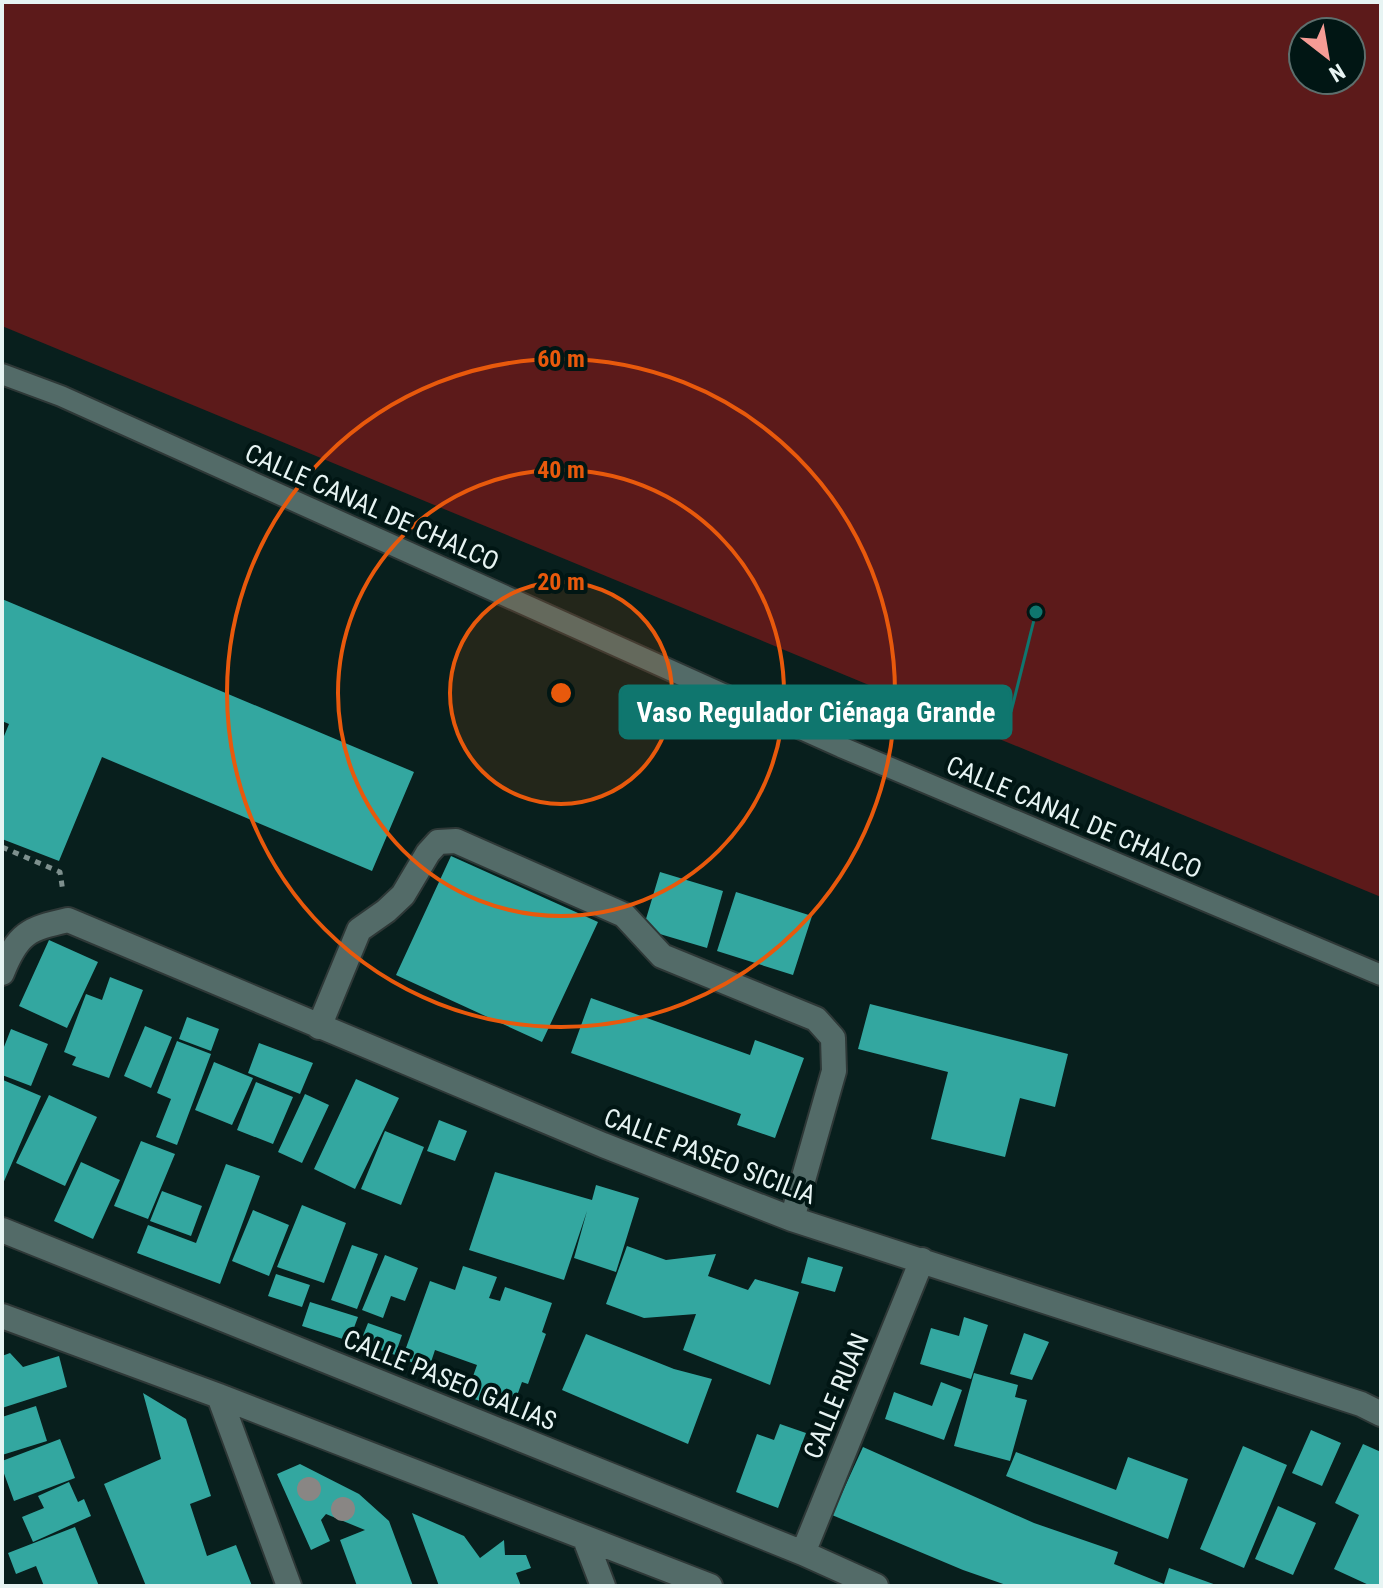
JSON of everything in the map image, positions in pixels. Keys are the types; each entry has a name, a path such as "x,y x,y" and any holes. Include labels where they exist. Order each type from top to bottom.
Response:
{"street":[{"path":"319,1027 359,930 403,895 438,842 456,841 624,915 662,956 816,1019 833,1038 834,1071 792,1219"},
{"path":"2,973 11,950 33,927 68,920"},
{"name":"CALLE PASEO SICILIA","path":"68,920 603,1145 792,1219 1361,1404 1381,1414"},
{"name":"CALLE PASEO GALIAS","path":"2,1230 803,1553 876,1586"},
{"name":"CALLE RUAN","path":"803,1553 922,1260"},
{"path":"2,1316 219,1396 710,1586"},
{"path":"219,1396 289,1586"},
{"path":"585,1539 603,1586"}],"lane":[{"name":"CALLE CANAL DE CHALCO","path":"2,374 61,396 841,747 1381,975"}],"path":[{"path":"2,847 60,872 68,920"}],"shaded area":[{"path":"2,2 1381,2 1381,897 2,326"}],"building":[{"path":"2,599 414,772 372,871 102,757 59,861 2,839 2,741 9,724 2,721"},
{"path":"451,856 598,922 542,1042 396,975"},
{"path":"660,872 723,891 707,948 643,929"},
{"path":"736,892 812,916 793,975 717,951"},
{"path":"49,940 98,962 67,1028 19,1006"},
{"path":"110,977 143,990 109,1078 72,1065 76,1057 64,1052 86,994 102,1000"},
{"path":"591,998 750,1055 755,1040 804,1058 775,1138 737,1125 741,1114 571,1053"},
{"path":"870,1004 1068,1054 1055,1107 1020,1098 1005,1157 931,1139 948,1072 858,1049"},
{"path":"187,1017 219,1029 211,1051 179,1039"},
{"path":"145,1026 172,1037 151,1088 124,1076"},
{"path":"11,1029 48,1044 31,1086 2,1075 2,1052"},
{"path":"177,1041 211,1054 177,1145 156,1137 171,1099 157,1093"},
{"path":"259,1043 313,1063 300,1094 248,1073"},
{"path":"214,1062 253,1078 232,1125 195,1110"},
{"path":"356,1079 399,1098 355,1189 314,1169"},
{"path":"3,1080 41,1096 2,1186 2,1083"},
{"path":"256,1082 293,1097 273,1144 237,1130"},
{"path":"305,1094 329,1105 302,1163 278,1152"},
{"path":"49,1095 97,1117 65,1186 16,1163"},
{"path":"439,1120 467,1131 455,1161 427,1151"},
{"path":"385,1131 424,1147 401,1205 361,1189"},
{"path":"141,1141 175,1154 148,1219 114,1206"},
{"path":"81,1162 120,1180 93,1239 54,1221"},
{"path":"226,1164 260,1176 220,1284 137,1253 148,1225 196,1243"},
{"path":"495,1172 592,1200 596,1185 639,1198 616,1272 574,1258 587,1211 564,1280 469,1250"},
{"path":"162,1191 202,1206 191,1236 150,1221"},
{"path":"302,1205 346,1223 324,1283 277,1267"},
{"path":"253,1210 289,1225 269,1276 232,1261"},
{"path":"352,1245 378,1254 357,1309 331,1300"},
{"path":"627,1246 666,1260 716,1254 708,1276 748,1290 755,1279 799,1292 770,1385 683,1350 696,1314 644,1318 606,1304"},
{"path":"385,1255 418,1268 405,1301 391,1296 383,1318 362,1310"},
{"path":"808,1257 843,1267 835,1292 801,1283"},
{"path":"463,1266 497,1277 489,1298 500,1301 505,1287 552,1303 542,1332 546,1334 528,1384 522,1382 511,1412 466,1396 477,1365 435,1350 429,1368 402,1359 430,1281 455,1290"},
{"path":"276,1274 310,1285 302,1307 268,1296"},
{"path":"310,1302 358,1317 349,1341 302,1326"},
{"path":"964,1317 988,1325 971,1379 920,1364 931,1328 959,1336"},
{"path":"368,1323 402,1335 395,1355 360,1343"},
{"path":"1024,1333 1049,1342 1032,1380 1010,1374"},
{"path":"586,1334 674,1369 712,1379 688,1444 562,1390"},
{"path":"10,1353 23,1367 59,1356 67,1387 2,1408 2,1356"},
{"path":"974,1373 1018,1385 1015,1397 1027,1400 1010,1461 954,1446"},
{"path":"941,1382 962,1390 944,1440 885,1419 894,1392 932,1406"},
{"path":"143,1393 186,1419 211,1496 190,1504 207,1556 236,1545 252,1586 146,1586 104,1484 161,1459"},
{"path":"36,1406 47,1441 2,1455 2,1417"},
{"path":"780,1424 806,1433 778,1508 736,1492 757,1434 774,1440"},
{"path":"1311,1430 1341,1443 1322,1486 1292,1473"},
{"path":"60,1439 75,1478 14,1501 2,1461"},
{"path":"1363,1444 1381,1452 1381,1586 1371,1586 1334,1569 1359,1515 1335,1503"},
{"path":"1243,1446 1287,1465 1244,1568 1200,1549"},
{"path":"863,1447 1034,1523 1118,1552 1114,1564 1164,1584 1169,1568 1219,1586 1009,1586 963,1570 832,1515"},
{"path":"1016,1452 1116,1490 1128,1457 1188,1479 1168,1539 1006,1476"},
{"path":"300,1464 359,1494 389,1521 413,1586 357,1586 340,1540 365,1530 326,1514 321,1520 330,1541 311,1550 277,1474"},
{"path":"69,1482 78,1502 84,1499 91,1516 33,1542 22,1517 44,1508 38,1496"},
{"path":"1278,1506 1316,1523 1293,1575 1255,1559"},
{"path":"412,1513 464,1536 480,1558 504,1540 505,1555 526,1555 531,1568 516,1573 521,1586 439,1586"},
{"path":"75,1527 99,1586 44,1586 36,1566 16,1574 8,1553"}],"place":[{"name":"Vaso Regulador Ciénaga Grande","path":"1036,612"}]}
